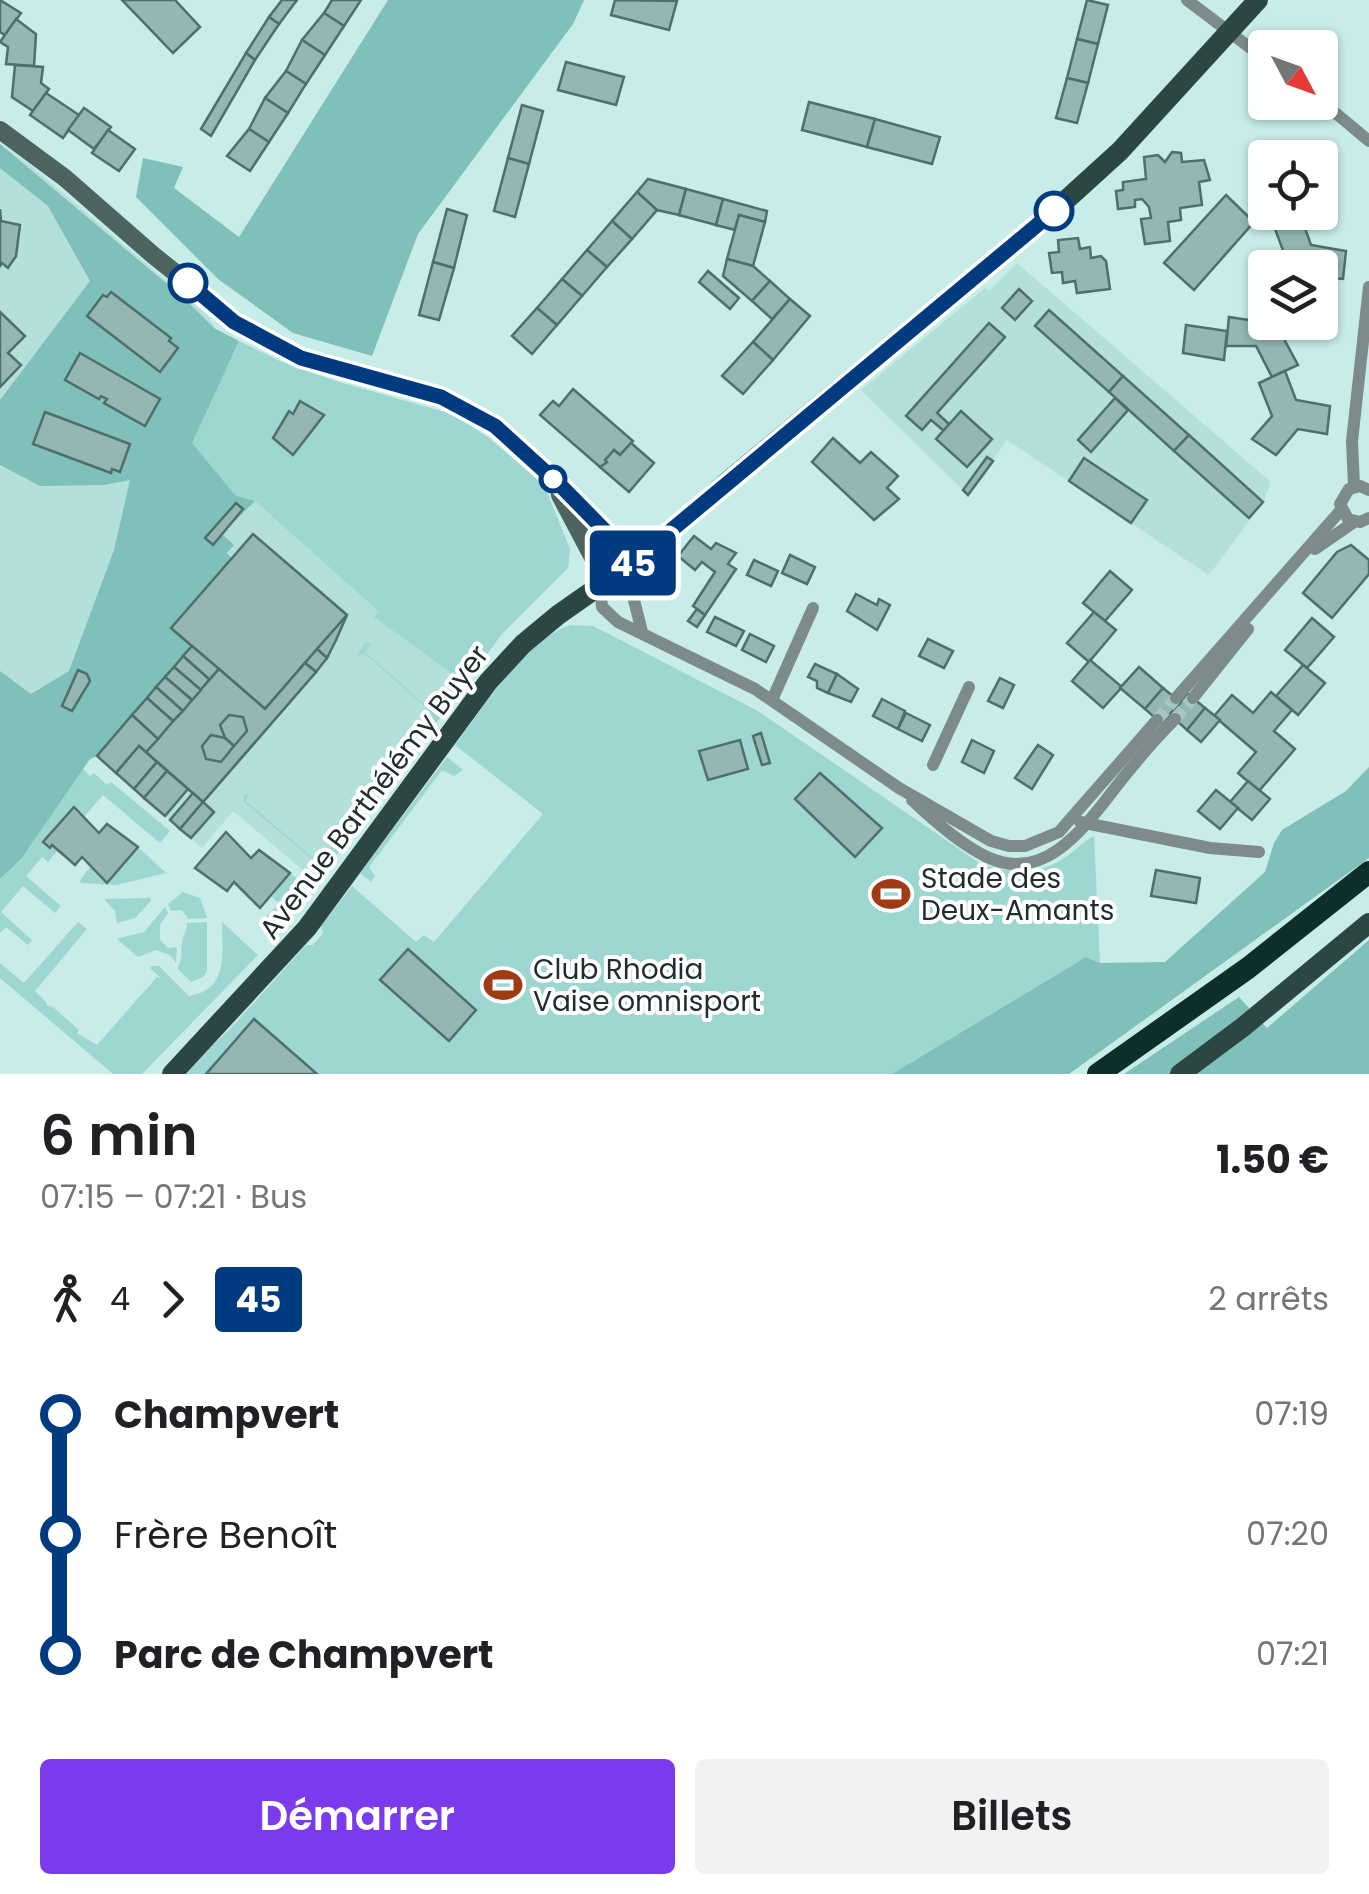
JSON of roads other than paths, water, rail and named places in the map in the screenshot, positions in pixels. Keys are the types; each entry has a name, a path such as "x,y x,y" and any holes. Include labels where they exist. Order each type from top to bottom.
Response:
{"highway":[{"path":"1098,1074 1248,968 1369,872"}],"main road":[{"name":"Avenue Barthélémy Buyer","path":"172,1074 307,928 488,682 522,644 626,568 1042,221 1120,151 1258,0"},
{"path":"1180,1074 1258,1016 1369,923"}],"street":[{"path":"1186,0 1248,46"},
{"path":"1338,115 1369,142"},
{"path":"0,130 66,178 234,322 301,358 441,397 495,426 616,542 642,632"},
{"path":"1176,698 1341,510 1341,498 1354,486 1352,441 1369,287"},
{"path":"551,477 597,565 602,608 608,614 772,700 899,788 991,841 1009,846 1044,841 1070,820 1157,720"},
{"path":"1354,486 1369,490"},
{"path":"1341,510 1354,522"},
{"path":"1193,698 1308,558 1354,522 1369,518"},
{"path":"772,700 812,608"},
{"path":"934,765 968,687"},
{"path":"899,788 930,817 990,858 1009,862 1047,857 1074,838 1175,720"},
{"path":"1070,820 1210,848 1259,852"}],"tunnel":[{"path":"1157,720 1176,698"},
{"path":"1175,719 1193,698"}],"place":[{"name":"Stade des Deux-Amants","path":"891,894"},
{"name":"Club Rhodia Vaise omnisport","path":"503,985"}]}
